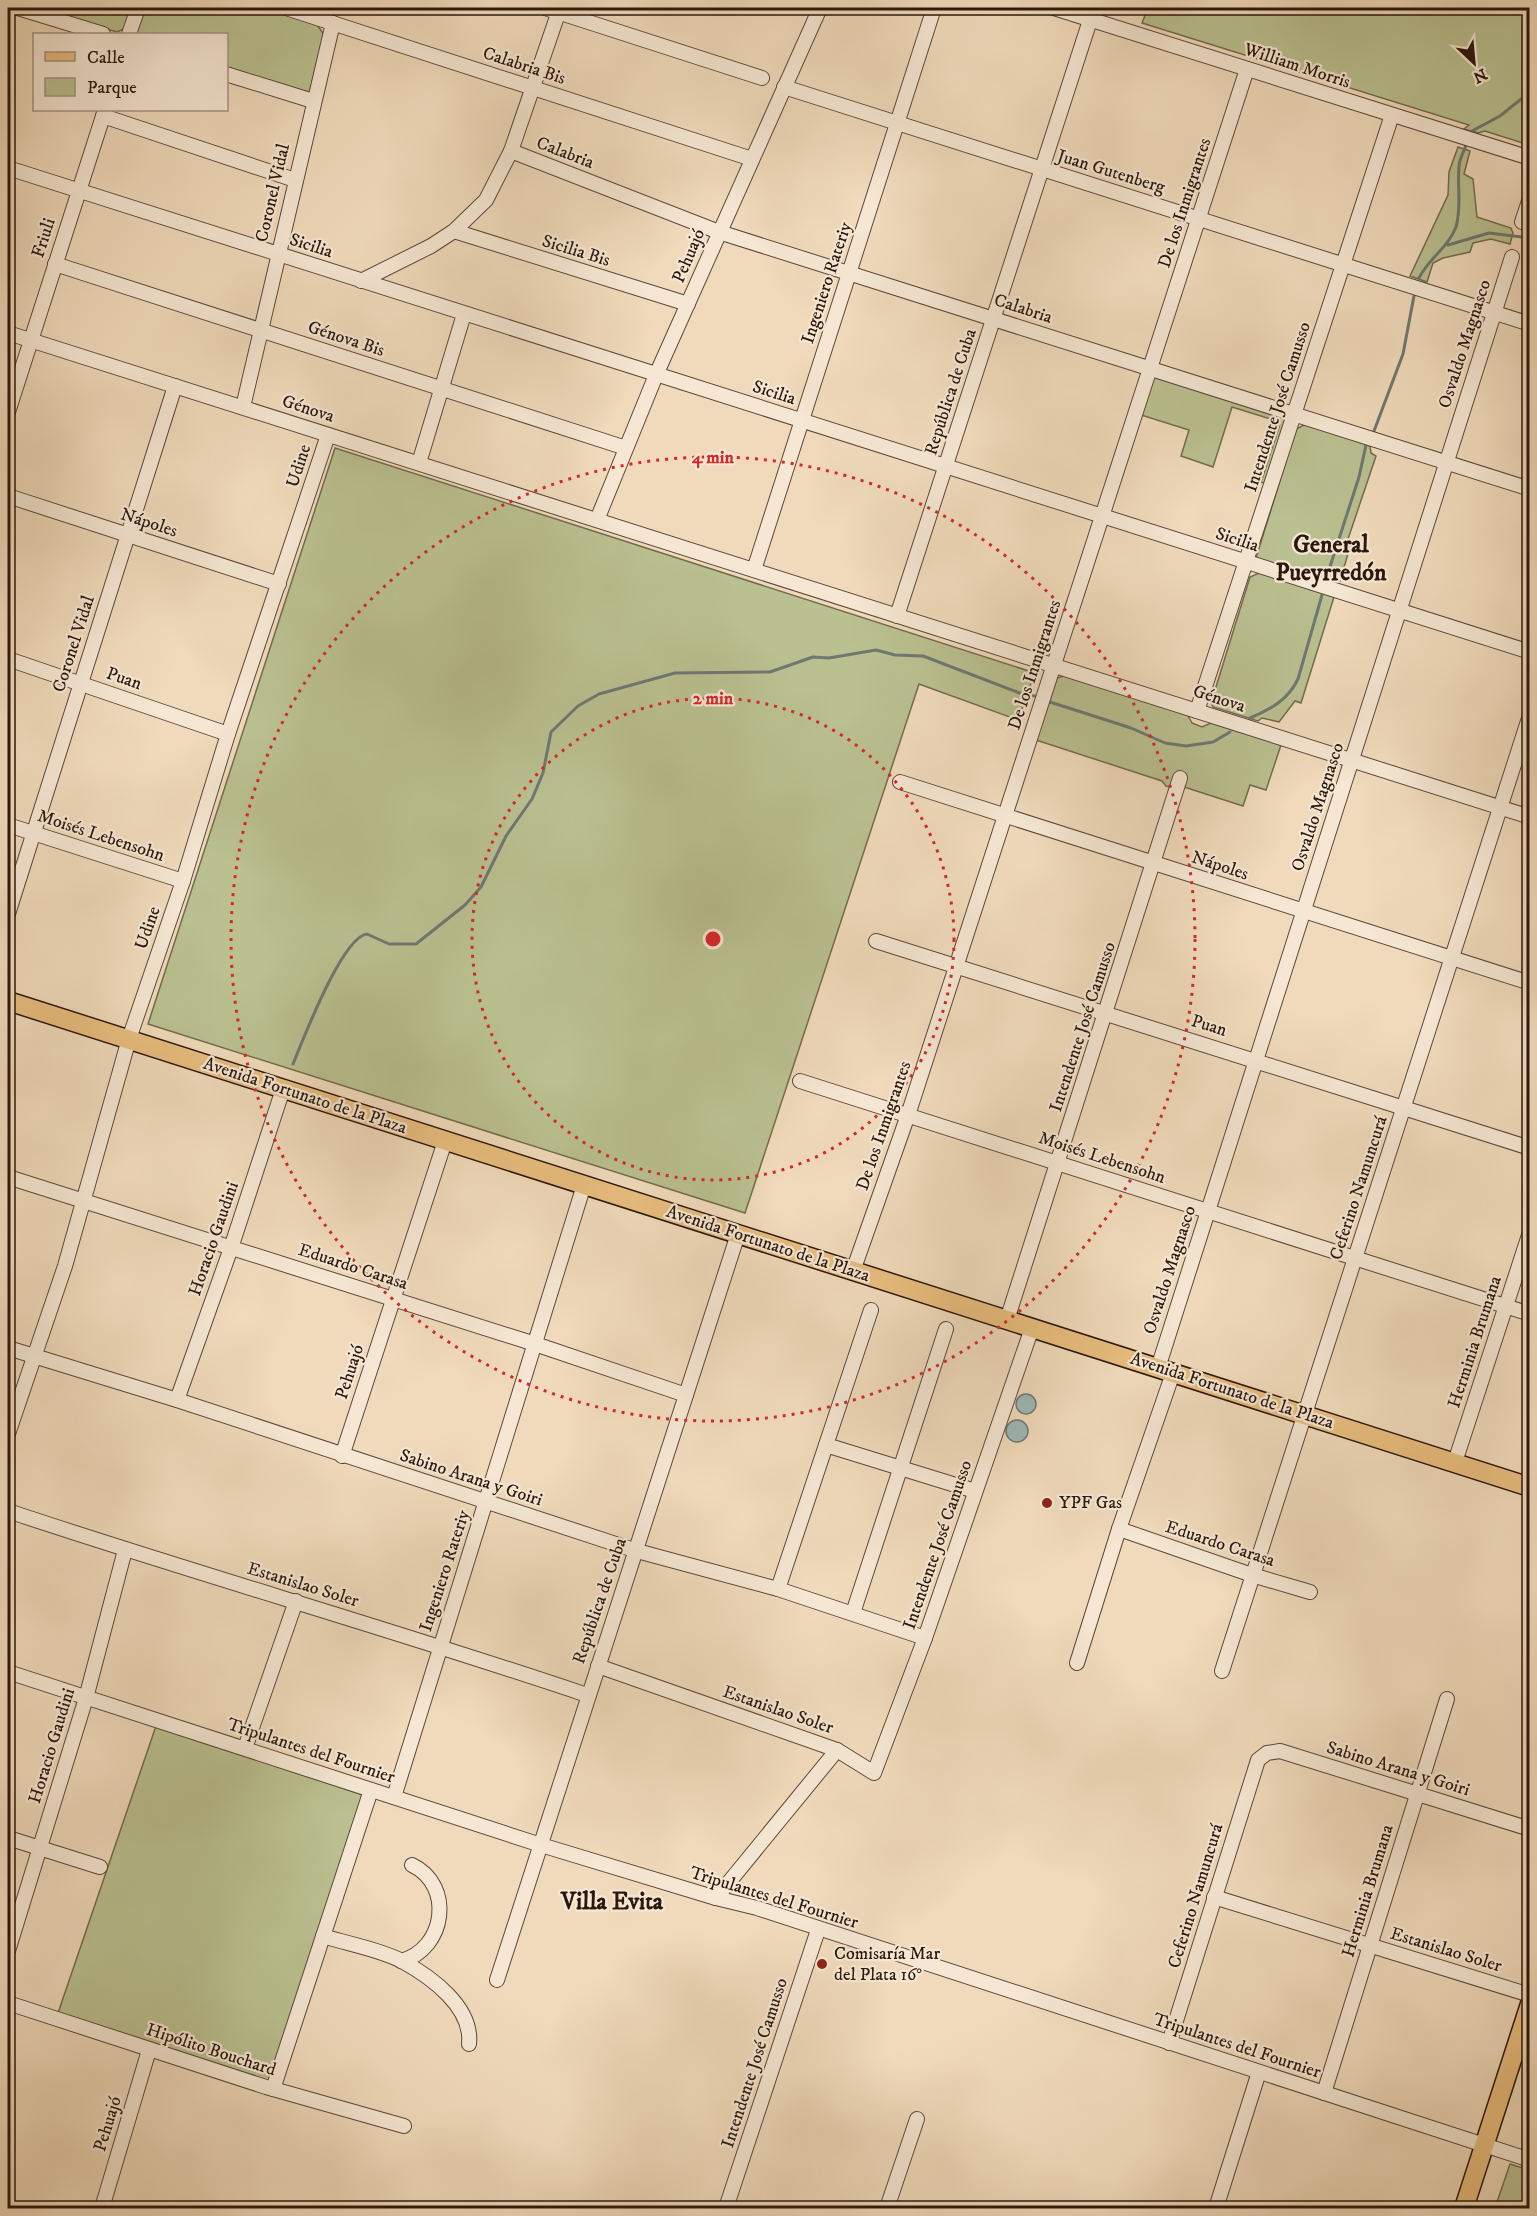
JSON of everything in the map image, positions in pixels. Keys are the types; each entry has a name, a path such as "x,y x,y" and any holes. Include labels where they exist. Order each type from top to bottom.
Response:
{"main road":[{"name":"Avenida Fortunato de la Plaza","path":"8,1000 1530,1486"},
{"path":"1464,2208 1530,2004"}],"street":[{"path":"18,8 100,33"},
{"path":"129,33 138,8"},
{"name":"Calabria Bis","path":"285,8 329,17 534,88 752,159"},
{"path":"545,8 559,10 762,78"},
{"name":"Pehuajó","path":"597,520 656,375 820,8"},
{"name":"Ingeniero Rateriy","path":"754,570 934,8"},
{"name":"William Morris","path":"1054,8 1092,13 1247,69 1530,158"},
{"path":"361,281 405,261 454,231 486,200 511,152 559,10"},
{"name":"República de Cuba","path":"897,616 1092,13"},
{"name":"Coronel Vidal","path":"243,407 313,101 329,17"},
{"name":"De los Inmigrantes","path":"853,1271 908,1115 1247,69"},
{"path":"228,75 313,101"},
{"name":"Juan Gutenberg","path":"784,87 1530,324"},
{"path":"104,113 295,180"},
{"name":"Friuli","path":"8,412 104,113"},
{"name":"Intendente José Camusso","path":"1197,711 1392,115"},
{"name":"Calabria","path":"511,152 719,232 1530,489"},
{"name":"Sicilia","path":"8,168 1530,652"},
{"path":"1522,222 1530,198"},
{"name":"Sicilia Bis","path":"454,231 688,304"},
{"name":"Osvaldo Magnasco","path":"1077,1663 1119,1529 1208,1211 1512,256"},
{"name":"Génova Bis","path":"55,264 626,448"},
{"path":"418,464 464,314"},
{"name":"Génova","path":"8,333 1530,817"},
{"name":"Coronel Vidal","path":"8,914 175,386"},
{"name":"Udine","path":"8,1434 65,1266 129,1039 183,881 228,734 328,435"},
{"name":"Nápoles","path":"8,496 279,584"},
{"name":"Puan","path":"8,659 228,734"},
{"name":"Ceferino Namuncurá","path":"1222,1671 1530,715"},
{"name":"Intendente José Camusso","path":"1007,1320 1180,778"},
{"name":"Nápoles","path":"900,782 1530,983"},
{"name":"Moisés Lebensohn","path":"8,825 183,881"},
{"name":"Puan","path":"876,941 1530,1148"},
{"name":"Moisés Lebensohn","path":"800,1081 1530,1314"},
{"name":"Horacio Gaudini","path":"177,1400 231,1248 283,1089"},
{"name":"Pehuajó","path":"342,1456 445,1141"},
{"name":"Eduardo Carasa","path":"8,1177 535,1344 686,1395"},
{"name":"Ingeniero Rateriy","path":"394,1797 584,1185"},
{"name":"Herminia Brumana","path":"1455,1462 1530,1232"},
{"name":"República de Cuba","path":"497,1980 587,1695 637,1551 738,1234"},
{"path":"778,1589 871,1310"},
{"name":"Intendente José Camusso","path":"874,1773 925,1638 1032,1328"},
{"path":"853,1613 946,1329"},
{"name":"Sabino Arana y Goiri","path":"8,1348 177,1400 637,1551 778,1589 925,1638"},
{"path":"826,1445 975,1491"},
{"name":"Estanislao Soler","path":"8,1511 126,1550 440,1645 587,1695"},
{"name":"Eduardo Carasa","path":"1119,1529 1252,1575 1310,1592"},
{"name":"Horacio Gaudini","path":"8,1951 86,1698 126,1550"},
{"path":"245,1748 296,1601"},
{"name":"Estanislao Soler","path":"598,1666 837,1750 874,1773"},
{"name":"Tripulantes del Fournier","path":"8,1672 541,1845 716,1898 757,1908 818,1930 1530,2160"},
{"name":"Herminia Brumana","path":"1324,2093 1448,1699"},
{"path":"716,1898 837,1750"},
{"name":"Sabino Arana y Goiri","path":"1258,1760 1267,1753 1280,1751 1530,1829"},
{"name":"Ceferino Namuncurá","path":"1169,2043 1258,1760"},
{"path":"273,2089 371,1790"},
{"path":"8,1838 100,1867"},
{"path":"401,1960 411,1958 419,1952 434,1935 438,1923 440,1903 435,1884 422,1870 412,1865"},
{"name":"Estanislao Soler","path":"1214,1897 1530,1995"},
{"name":"Intendente José Camusso","path":"726,2208 818,1930"},
{"path":"323,1936 401,1960 435,1983 448,1995 468,2028 469,2044"},
{"name":"Hipólito Bouchard","path":"8,2003 273,2089 405,2126"},
{"name":"Pehuajó","path":"102,2208 149,2050"},
{"path":"1216,2208 1259,2072"},
{"path":"887,2208 917,2119"}],"green space":[{"path":"36,8 131,8 124,29 117,32"},
{"path":"141,8 269,8 316,23 324,35 310,91 307,93 228,68 228,33 133,33"},
{"path":"1148,8 1529,8 1529,145 1485,131 1478,133 1464,129 1469,125 1142,23"},
{"path":"1458,147 1470,151 1464,174 1473,179 1477,217 1511,228 1513,233 1510,244 1491,239 1473,243 1470,252 1443,258 1433,263 1427,282 1410,276 1448,195 1449,172"},
{"path":"1152,376 1287,418 1269,485 1261,482 1279,427 1277,421 1232,407 1213,467 1181,456 1189,430 1138,414"},
{"path":"1306,424 1370,446 1371,453 1376,456 1346,545 1350,547 1340,581 1334,582 1320,578 1318,581 1257,561 1256,558 1296,429"},
{"path":"335,448 1035,673 1018,720 919,684 745,1213 148,1024"},
{"path":"1259,573 1334,597 1301,703 1295,701 1279,722 1262,718 1258,721 1213,707 1211,703 1250,577"},
{"path":"1064,676 1187,714 1192,723 1202,727 1211,723 1281,745 1266,790 1250,785 1243,806 1184,787 1186,776 1177,773 1172,788 1166,786 1162,781 1036,740 1057,678"},
{"path":"156,1726 363,1795 270,2083 58,2013"},
{"path":"1510,2164 1529,2170 1529,2208 1495,2208"}],"water":[{"path":"1026,1394 1033,1397 1036,1404 1033,1411 1026,1414 1019,1411 1016,1404 1019,1397"},
{"path":"1017,1420 1025,1423 1028,1431 1025,1439 1017,1442 1009,1439 1006,1431 1009,1423"}],"waterway":[{"path":"1472,131 1500,116 1530,92"},
{"path":"1419,278 1456,227 1459,211 1459,164 1466,145"},
{"path":"1448,245 1489,233 1530,238"},
{"path":"1374,431 1403,354 1414,296"},
{"path":"1326,579 1359,477 1366,445"},
{"path":"1250,718 1278,703 1294,686 1322,595"},
{"path":"293,1064 324,991 346,952 357,939 367,934 389,944 416,944 465,905 481,887 506,836 532,799 543,773 551,732 578,706 599,694 675,673 770,672 813,657 829,658 876,650 895,655 923,656 1022,694 1035,696"},
{"path":"1050,702 1131,728 1165,743 1186,746 1213,742 1230,732"}],"place":[{"name":"YPF Gas","path":"1047,1503"},
{"name":"Comisaría Mar del Plata 16°","path":"822,1964"}],"district":[{"name":"General Pueyrredón","path":"1331,559"},
{"name":"Villa Evita","path":"612,1902"}]}
